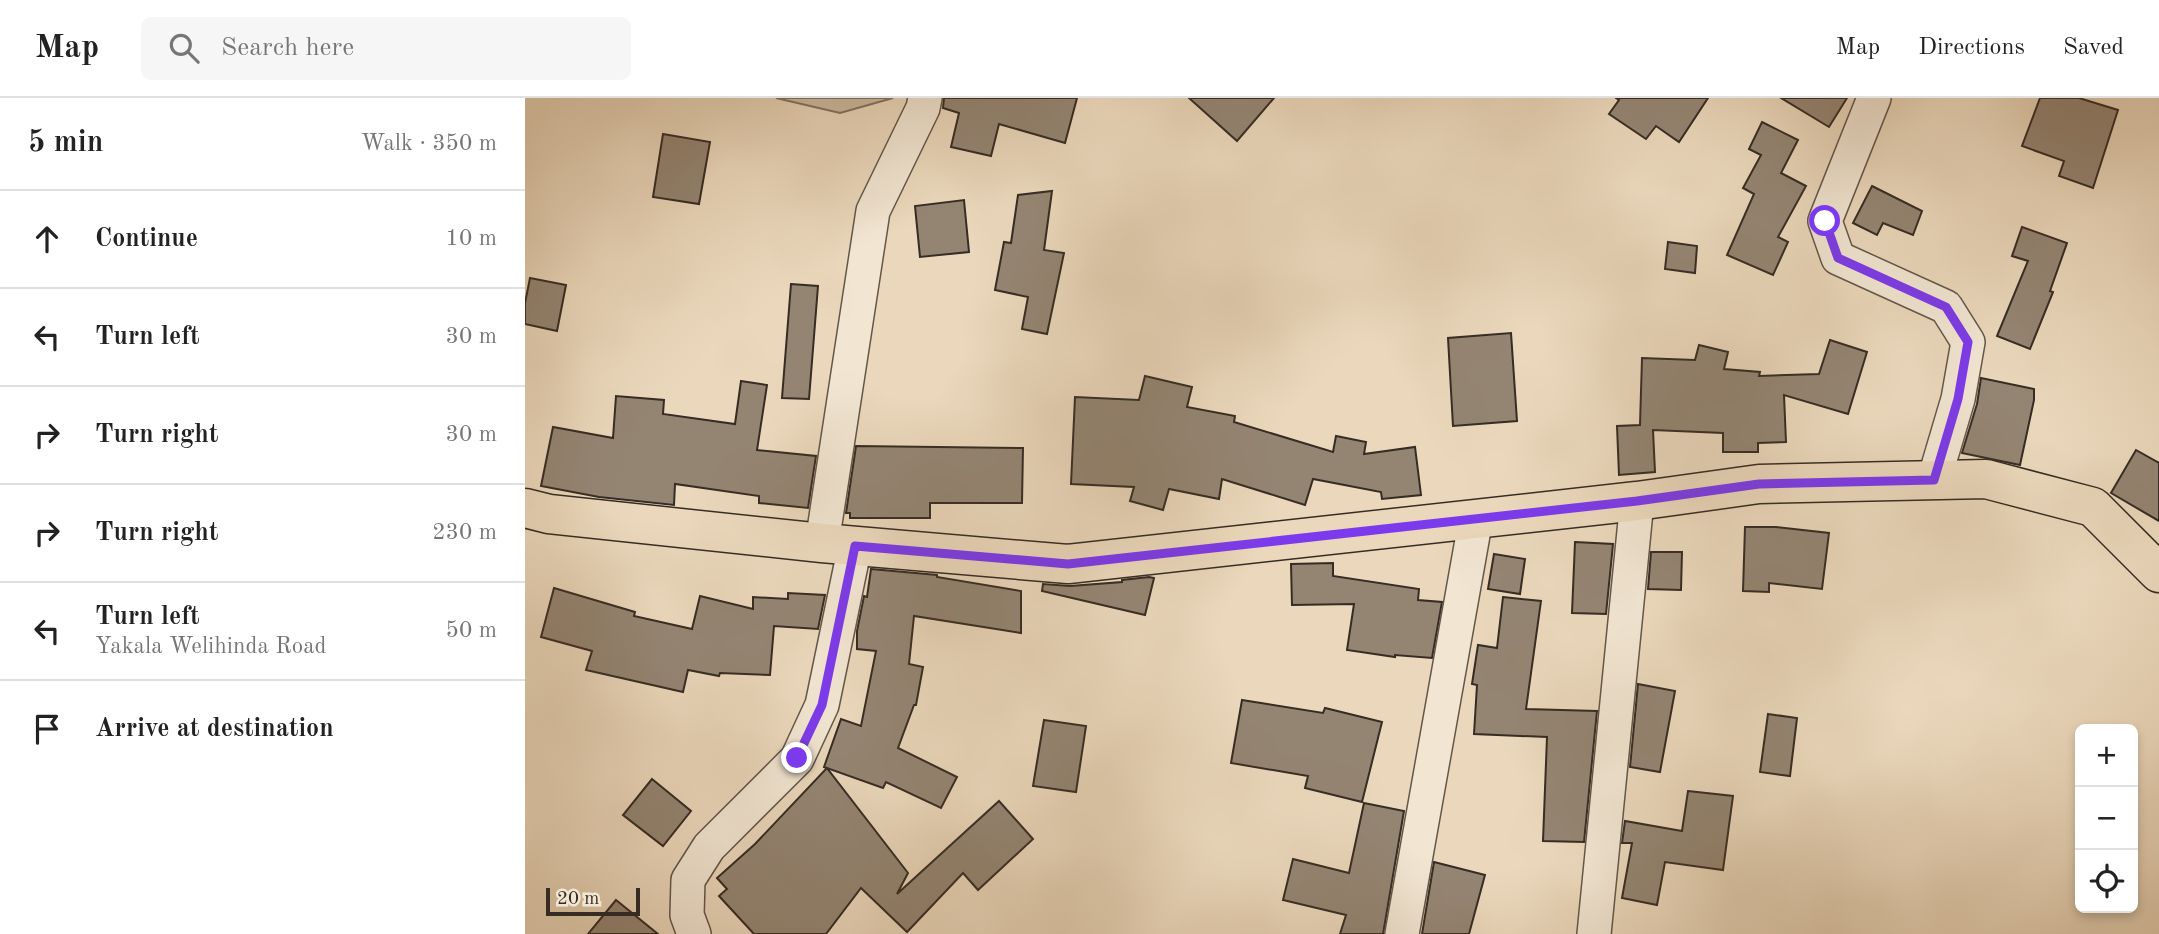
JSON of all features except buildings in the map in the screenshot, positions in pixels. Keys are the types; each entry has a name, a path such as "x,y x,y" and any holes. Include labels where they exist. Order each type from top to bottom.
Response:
{"main road":[{"path":"525,508 549,514 838,545 1068,564 1637,501 1759,484 1986,479 2094,507 2159,573"}],"street":[{"path":"685,928 688,880 709,847 797,758 822,705 873,211 925,98"},
{"path":"1874,98 1825,221 1838,258 1946,307 1968,342 1958,399 1934,480"},
{"path":"1594,934 1637,501"},
{"path":"1402,934 1476,518"}],"shaded area":[{"path":"776,98 893,98 840,113"}],"route":[{"path":"797,758 822,705 855,546 1068,564 1637,501 1759,484 1934,480 1958,399 1968,342 1946,307 1838,258 1825,221"}]}
